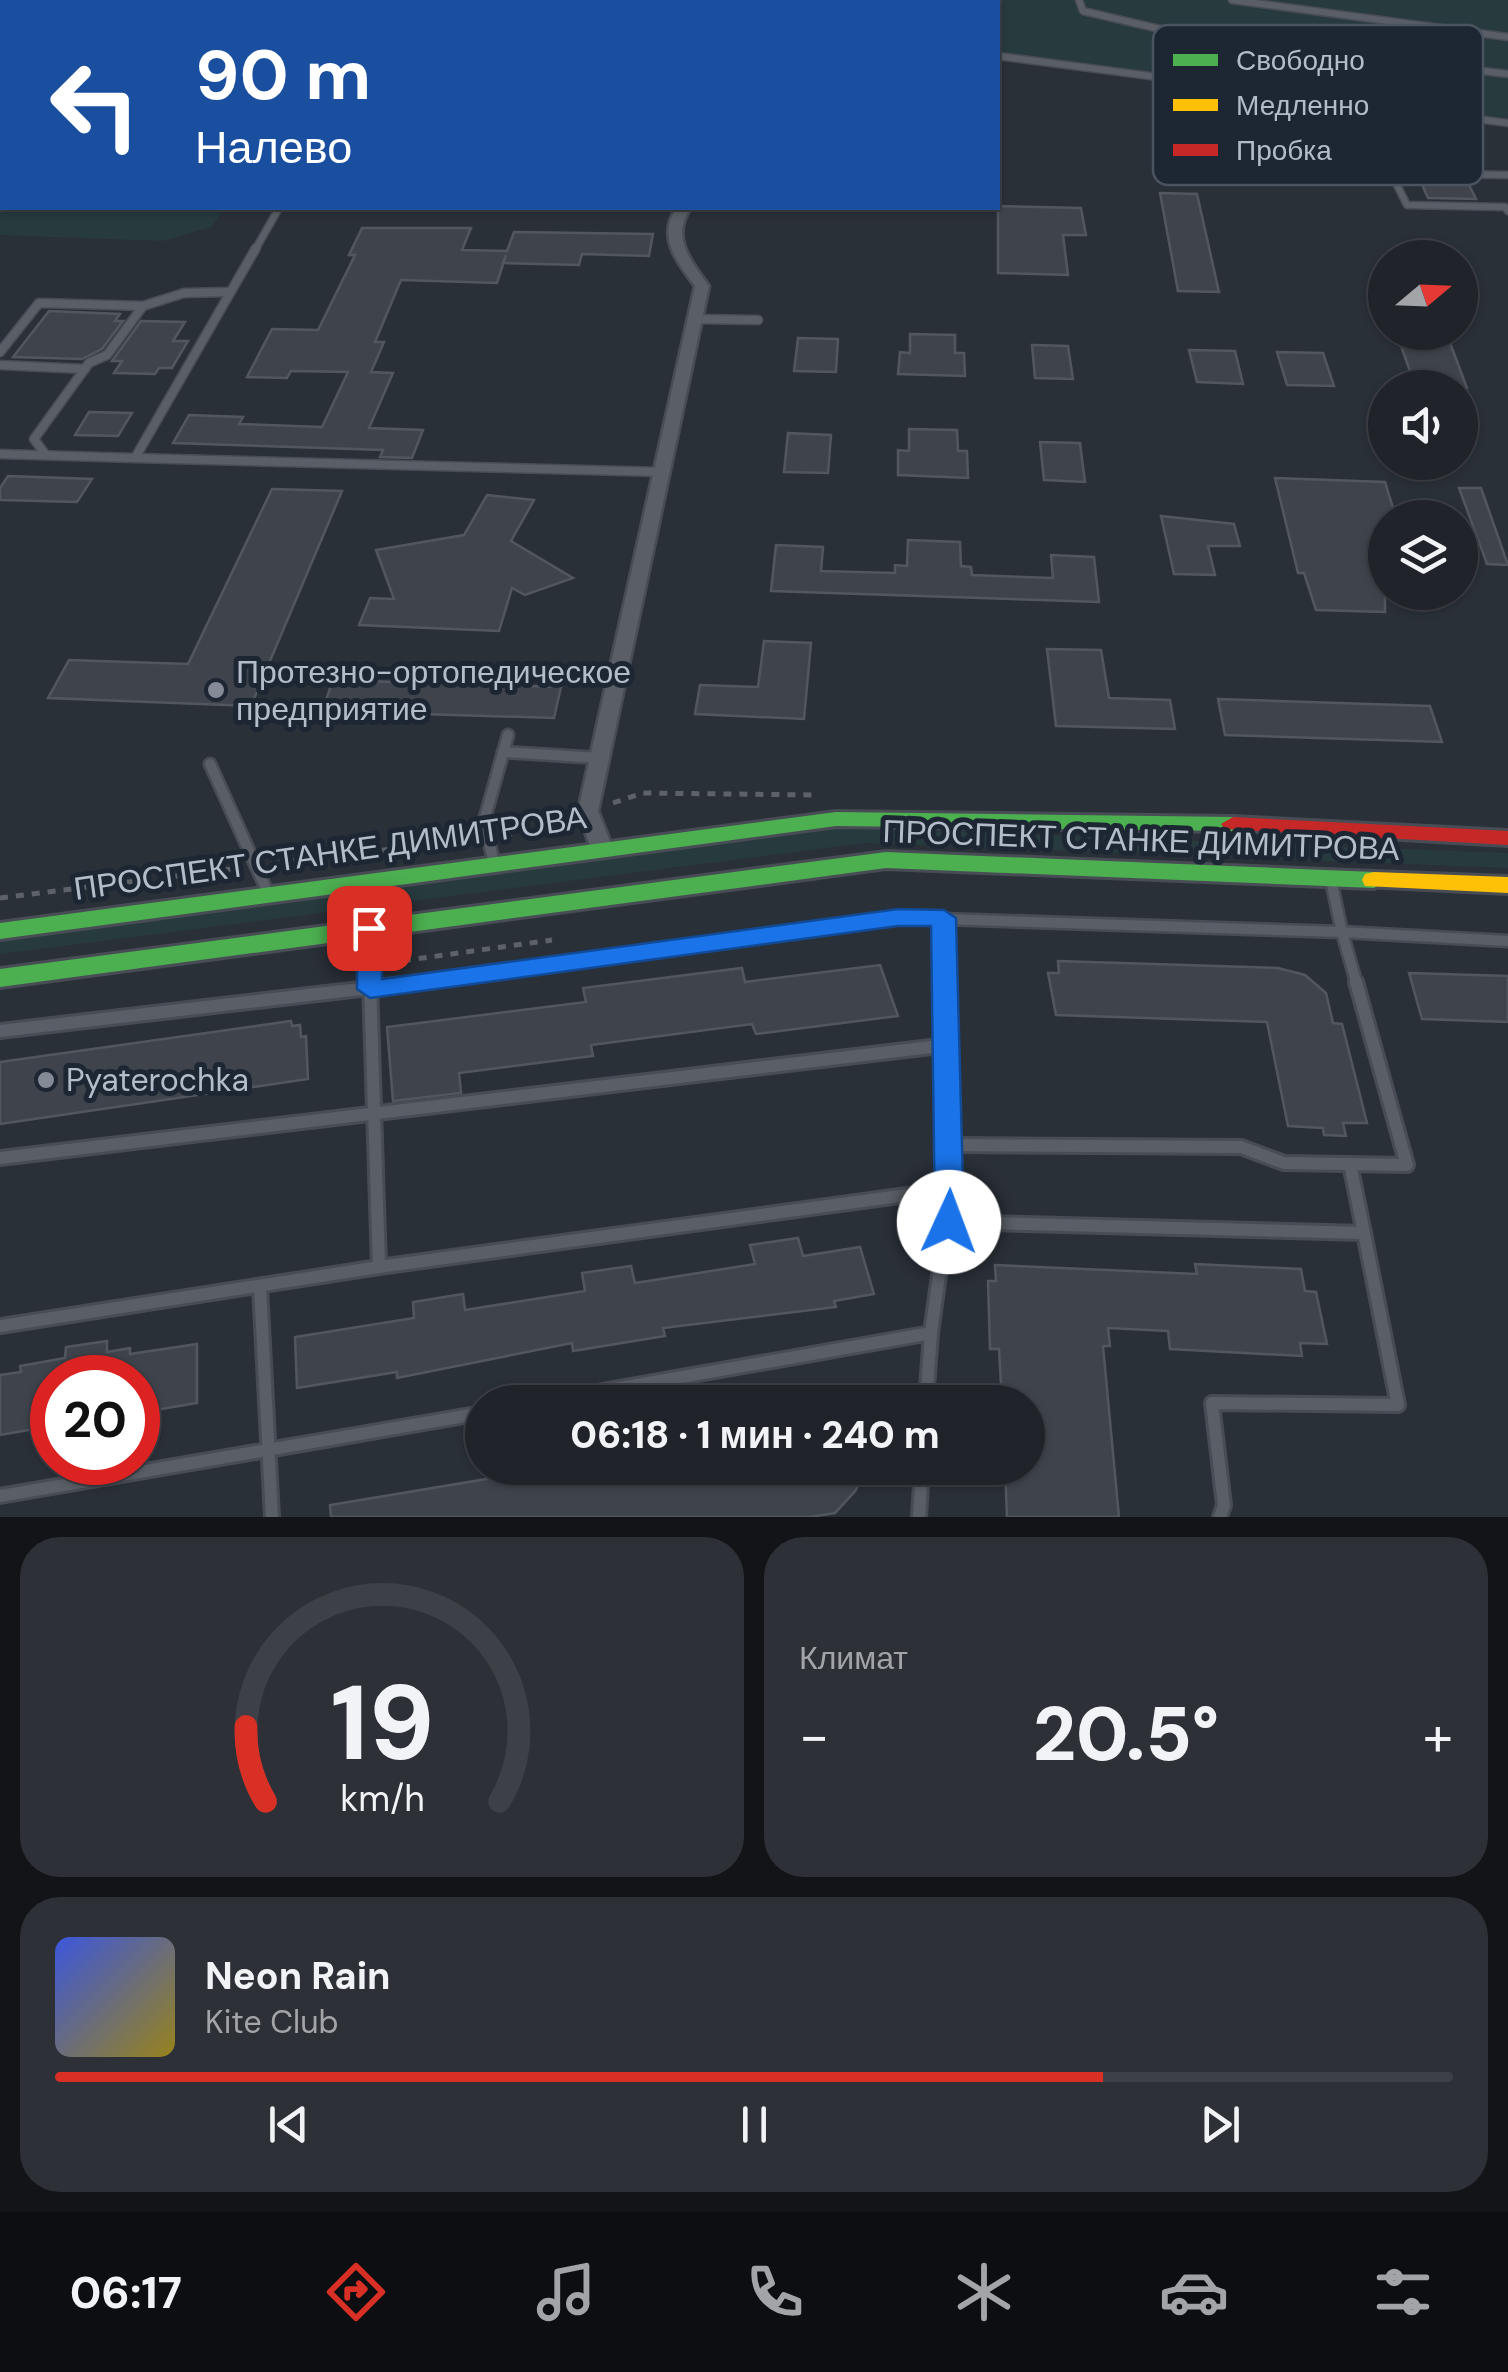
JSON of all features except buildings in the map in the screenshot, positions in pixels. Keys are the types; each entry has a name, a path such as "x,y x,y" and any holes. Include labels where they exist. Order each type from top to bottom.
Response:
{"main road":[{"name":"ПРОСПЕКТ СТАНКЕ ДИМИТРОВА","path":"0,931 602,848 836,820 936,817 1324,827 1508,838"},
{"name":"ПРОСПЕКТ СТАНКЕ ДИМИТРОВА","path":"0,978 886,860 1508,885"}],"street":[{"path":"602,848 588,811 702,286 678,251 675,226 681,210"}],"lane":[{"path":"1079,0 1083,11 1153,27"},
{"path":"1232,0 1418,25"},
{"path":"1483,34 1508,37"},
{"path":"1000,56 1153,76"},
{"path":"1483,71 1508,74"},
{"path":"1483,120 1508,123"},
{"path":"1483,175 1508,175"},
{"path":"1397,185 1407,205 1506,207 1508,211"},
{"path":"134,458 278,210"},
{"path":"0,352 39,302 143,306 184,292 229,292"},
{"path":"47,456 34,440 84,369 107,356 143,306"},
{"path":"694,319 758,320"},
{"path":"0,365 84,369"},
{"path":"0,454 662,472"},
{"path":"494,863 484,821 508,735"},
{"path":"503,752 600,758"},
{"path":"210,764 269,894"},
{"path":"951,1145 1241,1147 1284,1163 1406,1165 1331,880"},
{"path":"0,1031 370,989 898,918 1342,932 1508,942"},
{"path":"927,1385 930,1334 951,1189 944,918"},
{"path":"369,928 370,1114 379,1267"},
{"path":"0,1158 948,1045"},
{"path":"1220,1517 1224,1505 1212,1402 1398,1405 1350,1164"},
{"path":"0,1326 379,1267 951,1189"},
{"path":"949,1222 1364,1233"},
{"path":"260,1287 272,1517"},
{"path":"638,1385 930,1334"},
{"path":"0,1496 465,1415"},
{"path":"919,1517 921,1485"}],"path":[{"path":"369,965 552,940"}],"green space":[{"path":"1000,0 1508,0 1508,118 1483,115 1483,25 1153,25 1153,74 1000,55"},
{"path":"0,210 224,210 211,227 163,241 0,235"},
{"path":"838,827 1508,853 1508,868 865,843 0,954 0,937"}],"traffic: fast":[{"path":"0,931 836,819 1233,824"},
{"path":"0,978 886,860 1374,880"}],"traffic: slow":[{"path":"1374,880 1508,885"}],"traffic: jam":[{"path":"1233,824 1508,838"}],"place":[{"name":"Протезно-ортопедическое предприятие","path":"216,690"},
{"name":"Pyaterochka","path":"46,1080"}],"route":[{"path":"369,928 370,989 898,918 944,918 951,1145 949,1222"}]}
